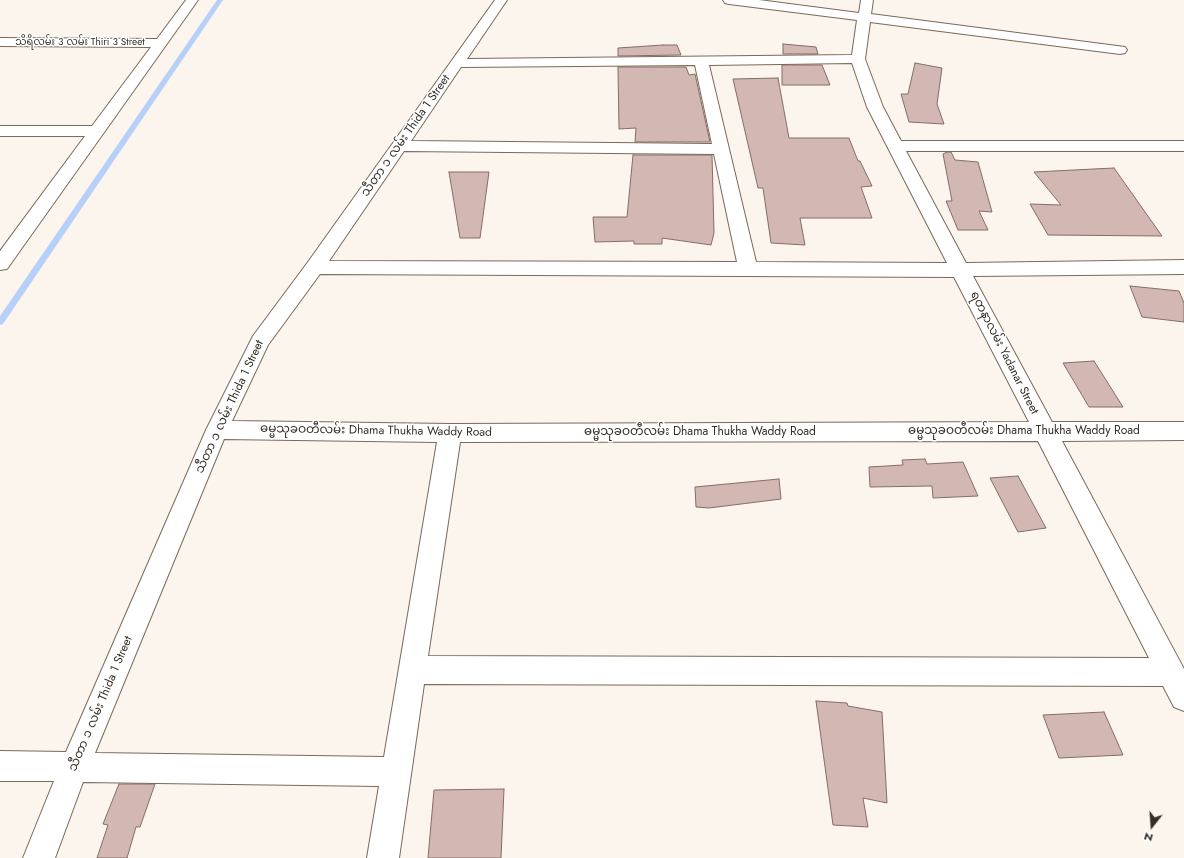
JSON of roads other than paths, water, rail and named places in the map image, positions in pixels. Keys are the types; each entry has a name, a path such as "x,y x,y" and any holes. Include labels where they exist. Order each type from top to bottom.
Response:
{"street":[{"path":"0,264 7,245 97,131 192,0"},
{"name":"သီတာ ၁ လမ်း Thida 1 Street","path":"39,858 74,767 217,430 260,341 315,267 501,0"},
{"path":"729,0 865,9 1120,50"},
{"name":"ရတနာလမ်း Yadanar Street","path":"865,9 858,59 875,107 897,146 1184,697"},
{"name":"သိရိလမ်း 3 လမ်း Thiri 3 Street","path":"0,42 160,44"},
{"path":"457,63 858,59"},
{"path":"701,60 748,269"},
{"path":"0,131 97,131"},
{"path":"399,146 722,149"},
{"path":"897,146 1184,146"},
{"path":"315,267 961,270 1184,267"},
{"name":"ဓမ္မသုခဝတီလမ်း Dhama Thukha Waddy Road","path":"217,430 450,433 1044,430 1184,431"},
{"path":"383,858 414,670 450,433"},
{"path":"414,670 1171,672"},
{"path":"0,766 396,772"}],"waterway":[{"path":"0,322 220,0"}]}
